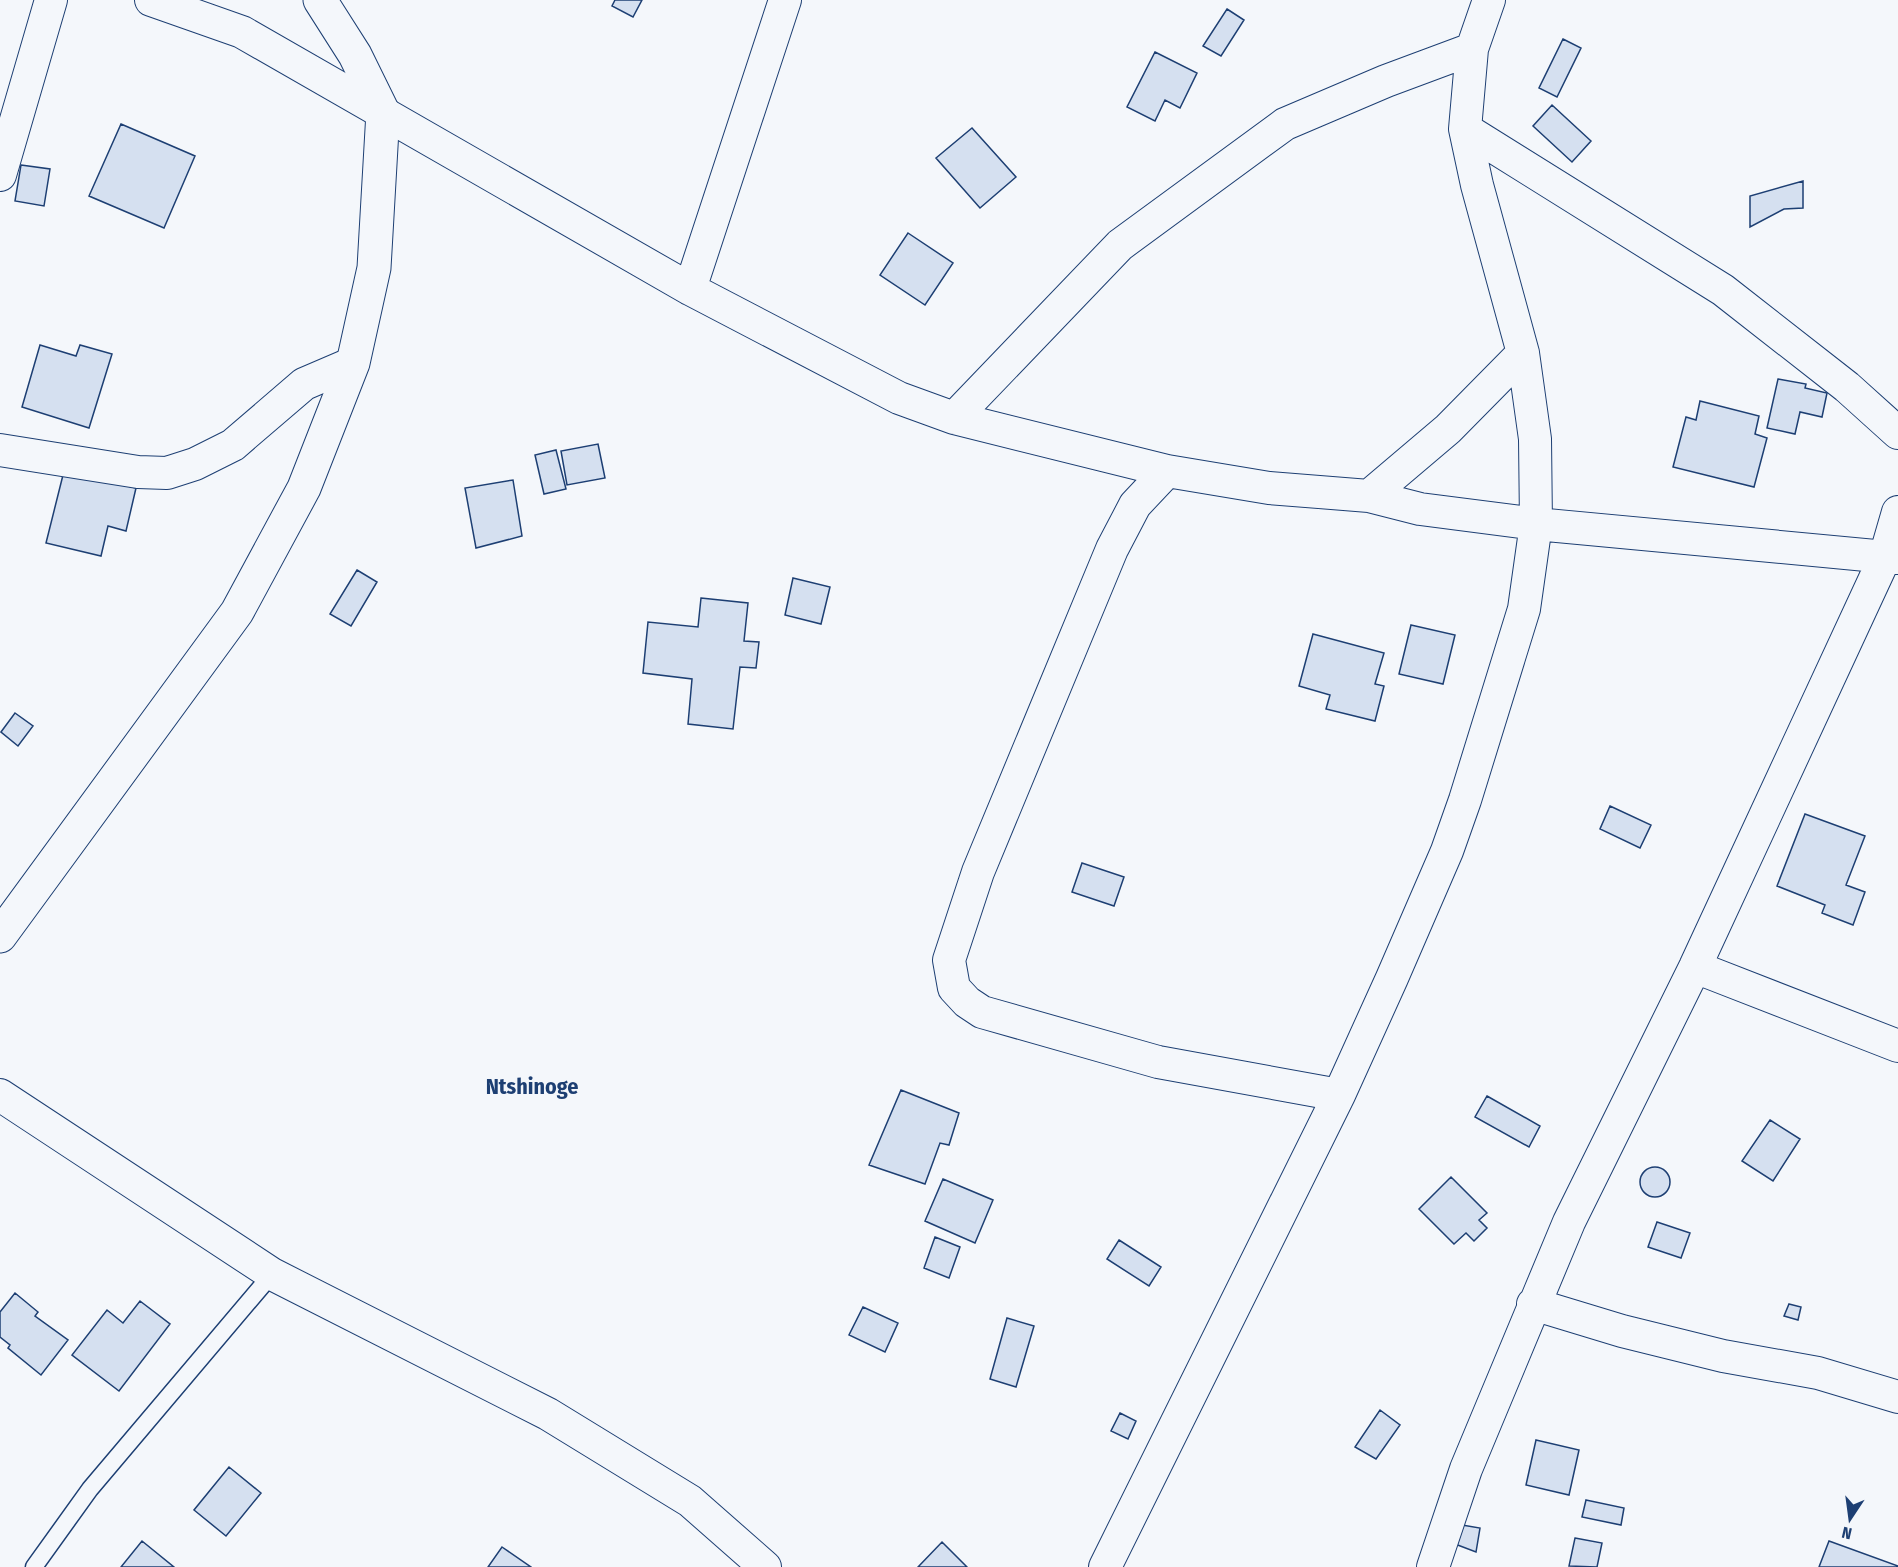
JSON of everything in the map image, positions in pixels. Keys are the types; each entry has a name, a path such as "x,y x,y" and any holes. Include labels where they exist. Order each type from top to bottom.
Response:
{"street":[{"path":"0,175 51,0"},
{"path":"151,0 242,32 690,289 899,398 954,418 1167,471 1269,488 1369,496 1420,509 1536,524 1892,558"},
{"path":"0,936 237,612 304,488 353,363 374,268 383,112 355,55 320,0"},
{"path":"690,289 785,0"},
{"path":"1105,1567 1339,1095 1392,978 1447,851 1524,609 1536,524 1535,439 1523,353 1477,185 1465,129 1472,49 1490,0"},
{"path":"954,418 1120,245 1285,124 1386,81 1472,49"},
{"path":"1465,129 1723,290 1848,387 1898,433"},
{"path":"1369,496 1448,429 1523,353"},
{"path":"0,450 138,472 167,473 195,464 233,445 304,384 353,363"},
{"path":"1167,471 1135,505 1112,549 1048,702 978,873 952,949 949,960 954,988 967,1002 982,1012 1158,1062 1339,1095"},
{"path":"1433,1567 1466,1469 1569,1222 1892,558 1898,512"},
{"path":"1695,967 1898,1046"},
{"path":"0,1095 272,1274 548,1414 690,1501 765,1567"},
{"path":"1533,1304 1622,1331 1723,1356 1818,1373 1898,1397"}],"lane":[{"path":"34,1567 90,1489 272,1274"}],"building":[{"path":"615,0 642,0 633,17 612,6"},
{"path":"1227,9 1244,20 1221,56 1203,46"},
{"path":"1563,39 1581,48 1557,97 1539,88"},
{"path":"1155,52 1197,73 1180,108 1165,100 1155,121 1127,107"},
{"path":"1552,105 1591,141 1572,162 1533,126"},
{"path":"121,124 195,156 164,228 89,196"},
{"path":"972,128 1016,177 980,208 936,158"},
{"path":"21,165 50,169 44,206 15,201"},
{"path":"1803,181 1803,208 1784,209 1750,227 1750,196"},
{"path":"908,233 953,263 925,305 880,275"},
{"path":"40,345 76,356 80,345 112,354 89,428 22,407"},
{"path":"1778,379 1806,384 1805,388 1827,393 1822,417 1800,412 1795,434 1767,428"},
{"path":"1700,401 1759,416 1755,434 1767,438 1754,487 1673,467 1686,417 1696,420"},
{"path":"598,444 605,478 567,485 561,451"},
{"path":"556,450 566,489 544,494 535,455"},
{"path":"64,471 136,488 126,531 108,526 101,556 46,543"},
{"path":"513,480 522,536 476,548 465,488"},
{"path":"357,570 377,582 351,626 330,614"},
{"path":"793,578 830,587 821,624 785,615"},
{"path":"701,598 748,603 744,641 759,642 756,668 740,667 733,729 688,724 692,679 643,673 648,622 698,627"},
{"path":"1411,625 1455,635 1443,684 1399,674"},
{"path":"1313,634 1384,653 1375,684 1384,686 1375,721 1326,709 1330,695 1299,686"},
{"path":"15,713 33,726 18,746 1,732"},
{"path":"1610,806 1651,825 1640,848 1600,829"},
{"path":"1805,814 1865,836 1846,885 1865,892 1853,925 1822,913 1825,905 1777,886"},
{"path":"1082,863 1124,877 1114,906 1072,892"},
{"path":"901,1090 959,1113 949,1145 940,1143 925,1184 869,1165"},
{"path":"1487,1096 1540,1126 1529,1147 1475,1117"},
{"path":"1770,1120 1800,1139 1773,1181 1742,1161"},
{"path":"1655,1167 1665,1172 1670,1182 1665,1192 1655,1197 1645,1192 1640,1182 1645,1172"},
{"path":"1451,1177 1487,1213 1479,1220 1487,1228 1474,1241 1466,1233 1454,1244 1419,1209"},
{"path":"943,1179 993,1200 975,1243 925,1221"},
{"path":"1657,1222 1690,1233 1681,1258 1648,1247"},
{"path":"935,1237 960,1247 949,1278 924,1268"},
{"path":"1119,1240 1161,1267 1149,1286 1107,1259"},
{"path":"15,1293 38,1312 35,1316 68,1340 41,1375 8,1348 10,1345 0,1337 0,1312"},
{"path":"140,1301 170,1324 119,1391 72,1355 107,1310 123,1323"},
{"path":"1789,1304 1801,1307 1798,1320 1784,1316"},
{"path":"863,1307 898,1323 885,1352 849,1335"},
{"path":"1007,1318 1034,1326 1016,1387 990,1379"},
{"path":"1380,1410 1400,1425 1376,1459 1355,1447"},
{"path":"1120,1413 1136,1421 1128,1439 1111,1431"},
{"path":"1536,1440 1579,1450 1569,1495 1526,1485"},
{"path":"229,1467 261,1493 226,1536 194,1510"},
{"path":"1586,1500 1624,1508 1621,1525 1582,1517"},
{"path":"1462,1525 1480,1528 1476,1552 1455,1544"},
{"path":"1575,1538 1602,1543 1597,1567 1569,1566"},
{"path":"142,1541 174,1567 121,1567"},
{"path":"1829,1541 1898,1566 1898,1567 1819,1567"},
{"path":"942,1542 967,1567 918,1567"},
{"path":"502,1547 531,1567 488,1567"}],"district":[{"name":"Ntshinoge","path":"532,1086"}]}
